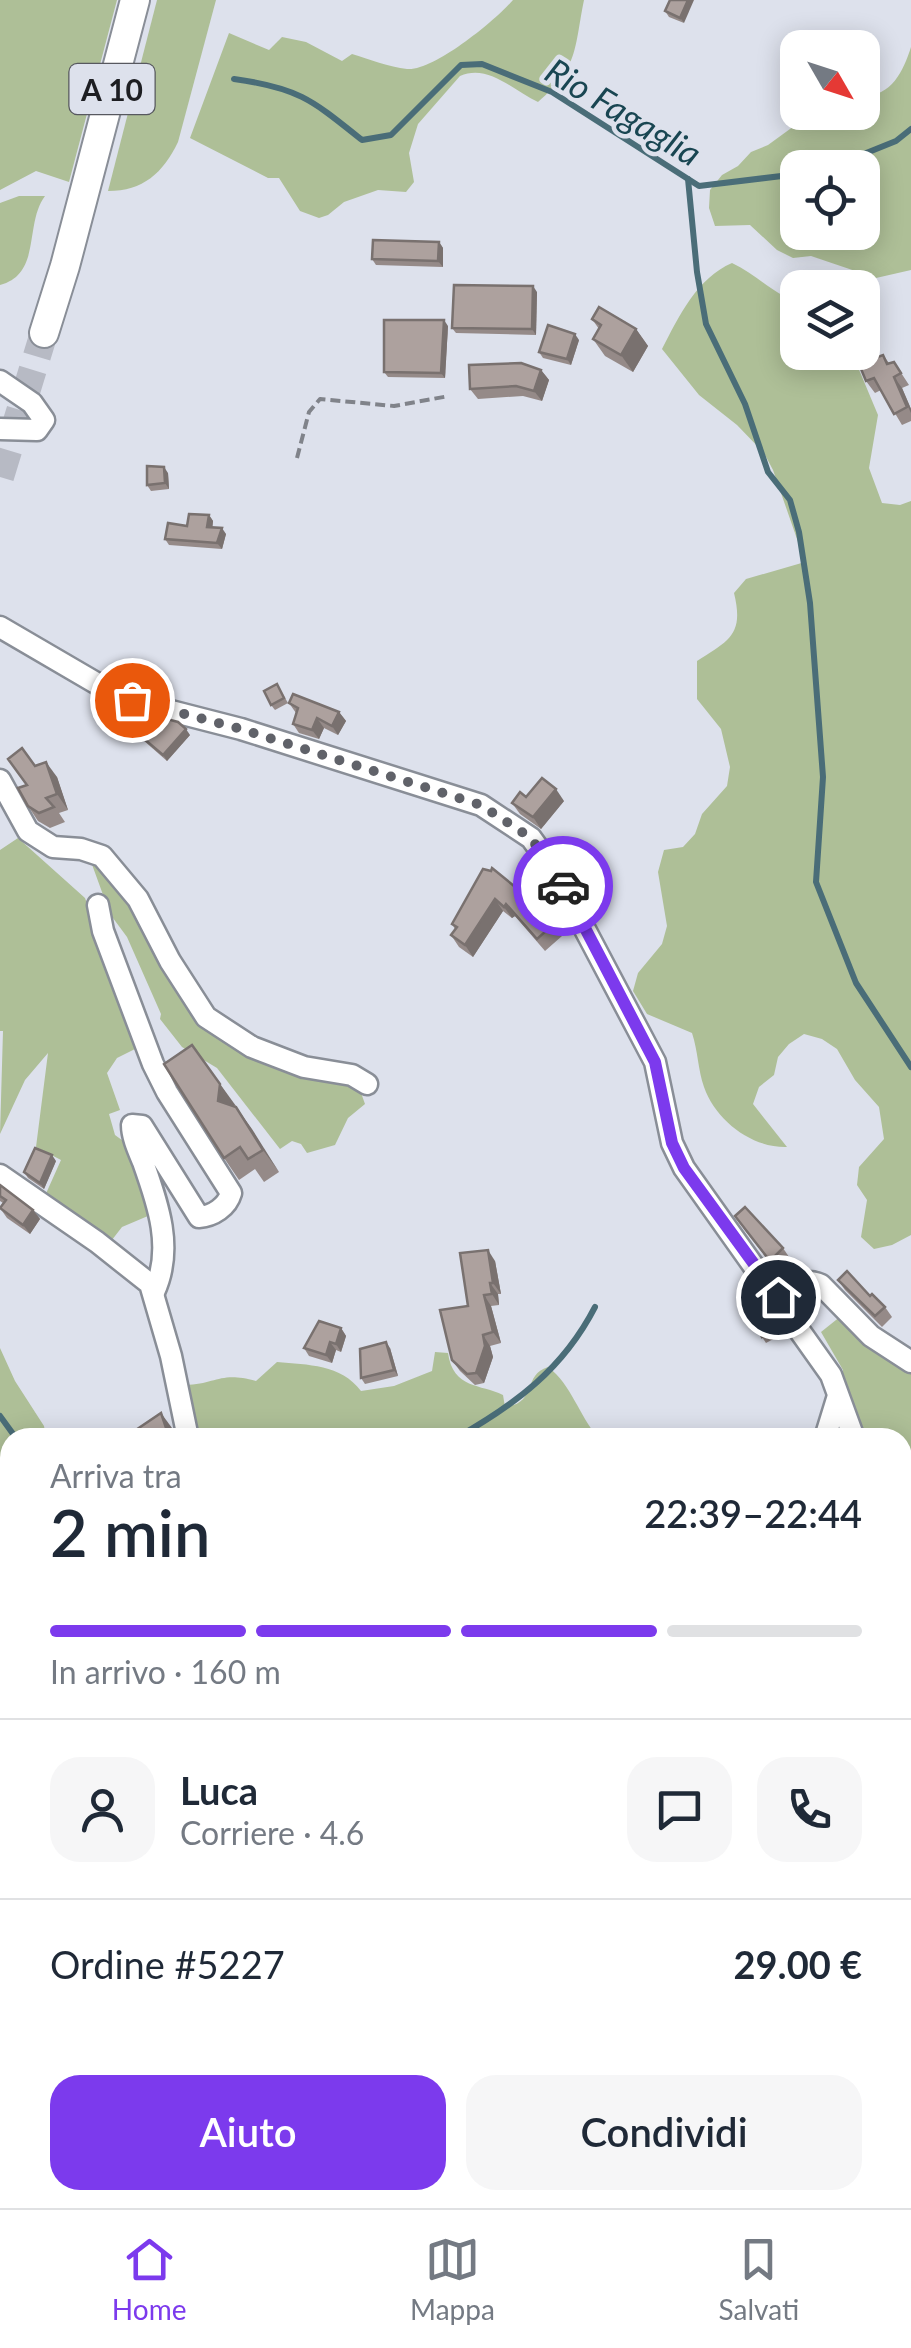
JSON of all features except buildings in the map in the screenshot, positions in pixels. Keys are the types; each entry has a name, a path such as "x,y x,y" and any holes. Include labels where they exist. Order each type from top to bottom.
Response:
{"highway":[{"name":"A 10","path":"44,333 135,0"}],"street":[{"path":"0,381 32,403 44,420 37,430 0,429"},
{"path":"0,626 108,690 132,700 241,729 481,805 531,838 552,866 655,1062 672,1143 684,1168 831,1375 850,1428"},
{"path":"0,780 28,831 53,847 81,849 102,856 138,899 206,1017 252,1046 304,1067 352,1075 366,1084"},
{"path":"98,905 103,931 154,1064 167,1092 231,1194 218,1211 199,1218 142,1126 132,1125 161,1225 162,1263 154,1292"},
{"path":"0,1176 97,1242 143,1278 154,1292 186,1428"},
{"path":"778,1297 801,1282 822,1284 871,1336 911,1362"},
{"path":"828,1428 837,1399"}],"path":[{"path":"297,458 309,412 320,399 394,406 449,396"}],"green space":[{"path":"0,0 117,0 69,182 36,171 0,190"},
{"path":"157,0 216,0 172,153 142,184 108,191"},
{"path":"513,0 584,0 568,67 538,102 491,76 460,76 418,124 409,153 414,182 406,192 378,190 344,202 319,218 300,211 279,178 268,178 190,138 229,33 269,50 282,37 306,42 342,61 352,54 400,68 418,68 463,43"},
{"path":"911,47 911,270 880,277 880,270 852,270 811,256 793,258 777,250 750,225 715,226 709,208 710,190 722,175 789,130 880,130 880,93 900,73"},
{"path":"19,196 45,196 22,270 0,285 0,203"},
{"path":"732,263 780,294 780,370 859,370 878,415 869,468 882,503 900,505 911,501 911,1235 874,1249 861,1237 867,1200 857,1185 859,1167 884,1139 879,1107 855,1080 837,1049 804,1034 778,1057 774,1075 759,1087 753,1104 787,1147 761,1143 737,1130 717,1111 702,1081 692,1033 647,1014 633,991 638,973 662,944 667,926 658,872 664,850 683,847 695,834 702,814 727,786 730,767 721,729 697,699 697,661 732,634 737,618 734,593 746,579 805,562 764,453 699,395 662,349 682,311 699,288"},
{"path":"18,838 85,898 139,1047 117,1058 107,1073 120,1110 109,1114 115,1135 134,1149 155,1213 122,1227 108,1245 44,1198 61,1160 36,1147 48,1053 25,1080 0,1134 0,850"},
{"path":"90,859 117,883 198,1016 343,1077 360,1090 365,1104 348,1118 335,1145 307,1153 301,1144 292,1141 280,1149 217,1068 182,1047 160,1019 127,937 110,914"},
{"path":"841,1316 883,1357 911,1372 911,1428 859,1428 843,1387 843,1370 821,1332"},
{"path":"0,1348 44,1428 0,1428"},
{"path":"435,1352 448,1353 451,1365 462,1379 503,1395 505,1407 522,1400 535,1376 548,1367 592,1428 194,1428 185,1385 226,1378 256,1381 277,1362 334,1371 361,1391 394,1386 432,1371"}],"waterway":[{"name":"Rio Fagaglia","path":"234,79 304,98 362,140 391,135 461,65 482,64 552,92 699,186 780,176"},
{"name":"Rio Fagaglia","path":"874,150 896,141 911,129"},
{"path":"688,179 706,324 745,404 768,472 790,500 799,532 810,603 823,777 816,882 856,983 911,1067"},
{"path":"473,1428 518,1398 553,1367 595,1307"},
{"path":"0,1416 9,1428"}],"tunnel":[{"path":"0,477 44,333"}],"way so far":[{"path":"132,700 241,729 481,805 531,838 563,886"}],"route":[{"path":"563,886 655,1062 672,1143 684,1168 778,1297"}]}
